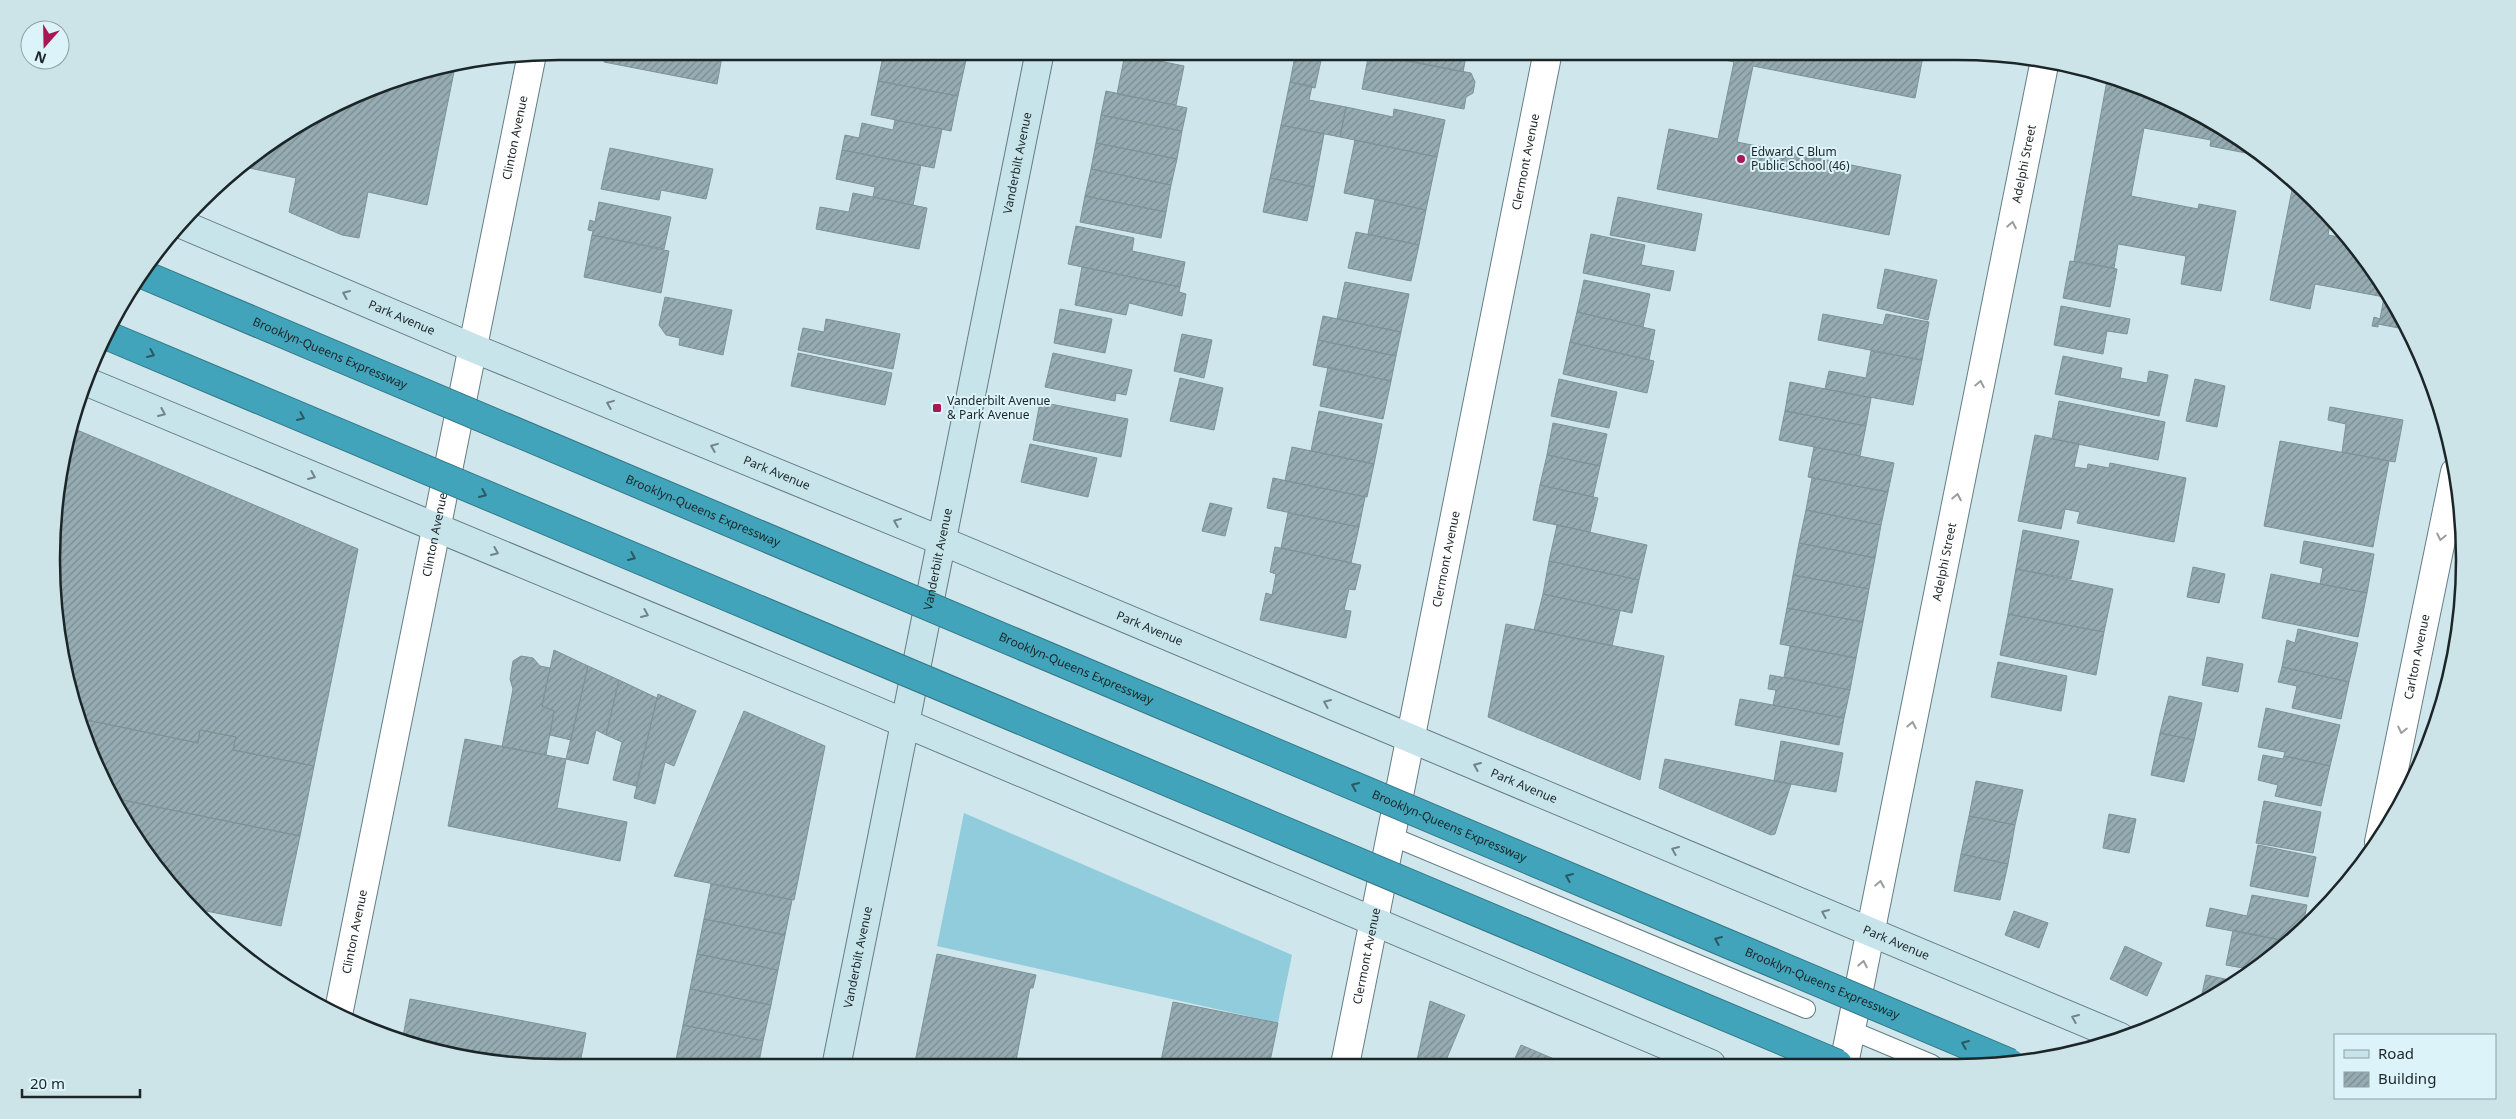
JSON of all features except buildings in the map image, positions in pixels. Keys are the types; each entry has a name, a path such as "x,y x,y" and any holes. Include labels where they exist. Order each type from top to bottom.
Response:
{"highway":[{"name":"Brooklyn-Queens Expressway","path":"148,276 1997,1057"},
{"path":"113,338 1826,1059"}],"main road":[{"name":"Vanderbilt Avenue","path":"838,1059 1038,60"},
{"name":"Park Avenue","path":"187,226 473,348 942,541 2112,1034"},
{"path":"92,384 1699,1059"}],"street":[{"name":"Clermont Avenue","path":"1346,1059 1546,60"},
{"name":"Clinton Avenue","path":"340,1007 531,61"},
{"name":"Adelphi Street","path":"1845,1059 2044,68"},
{"name":"Carlton Avenue","path":"2384,817 2451,490"}],"lane":[{"path":"1391,836 1806,1009"},
{"path":"1851,1030 1920,1059"}],"shaded area":[{"path":"964,813 1292,955 1278,1023 937,946"}],"place":[{"name":"Edward C Blum Public School (46)","path":"1741,159"},
{"name":"Vanderbilt Avenue & Park Avenue","path":"937,408"}]}
